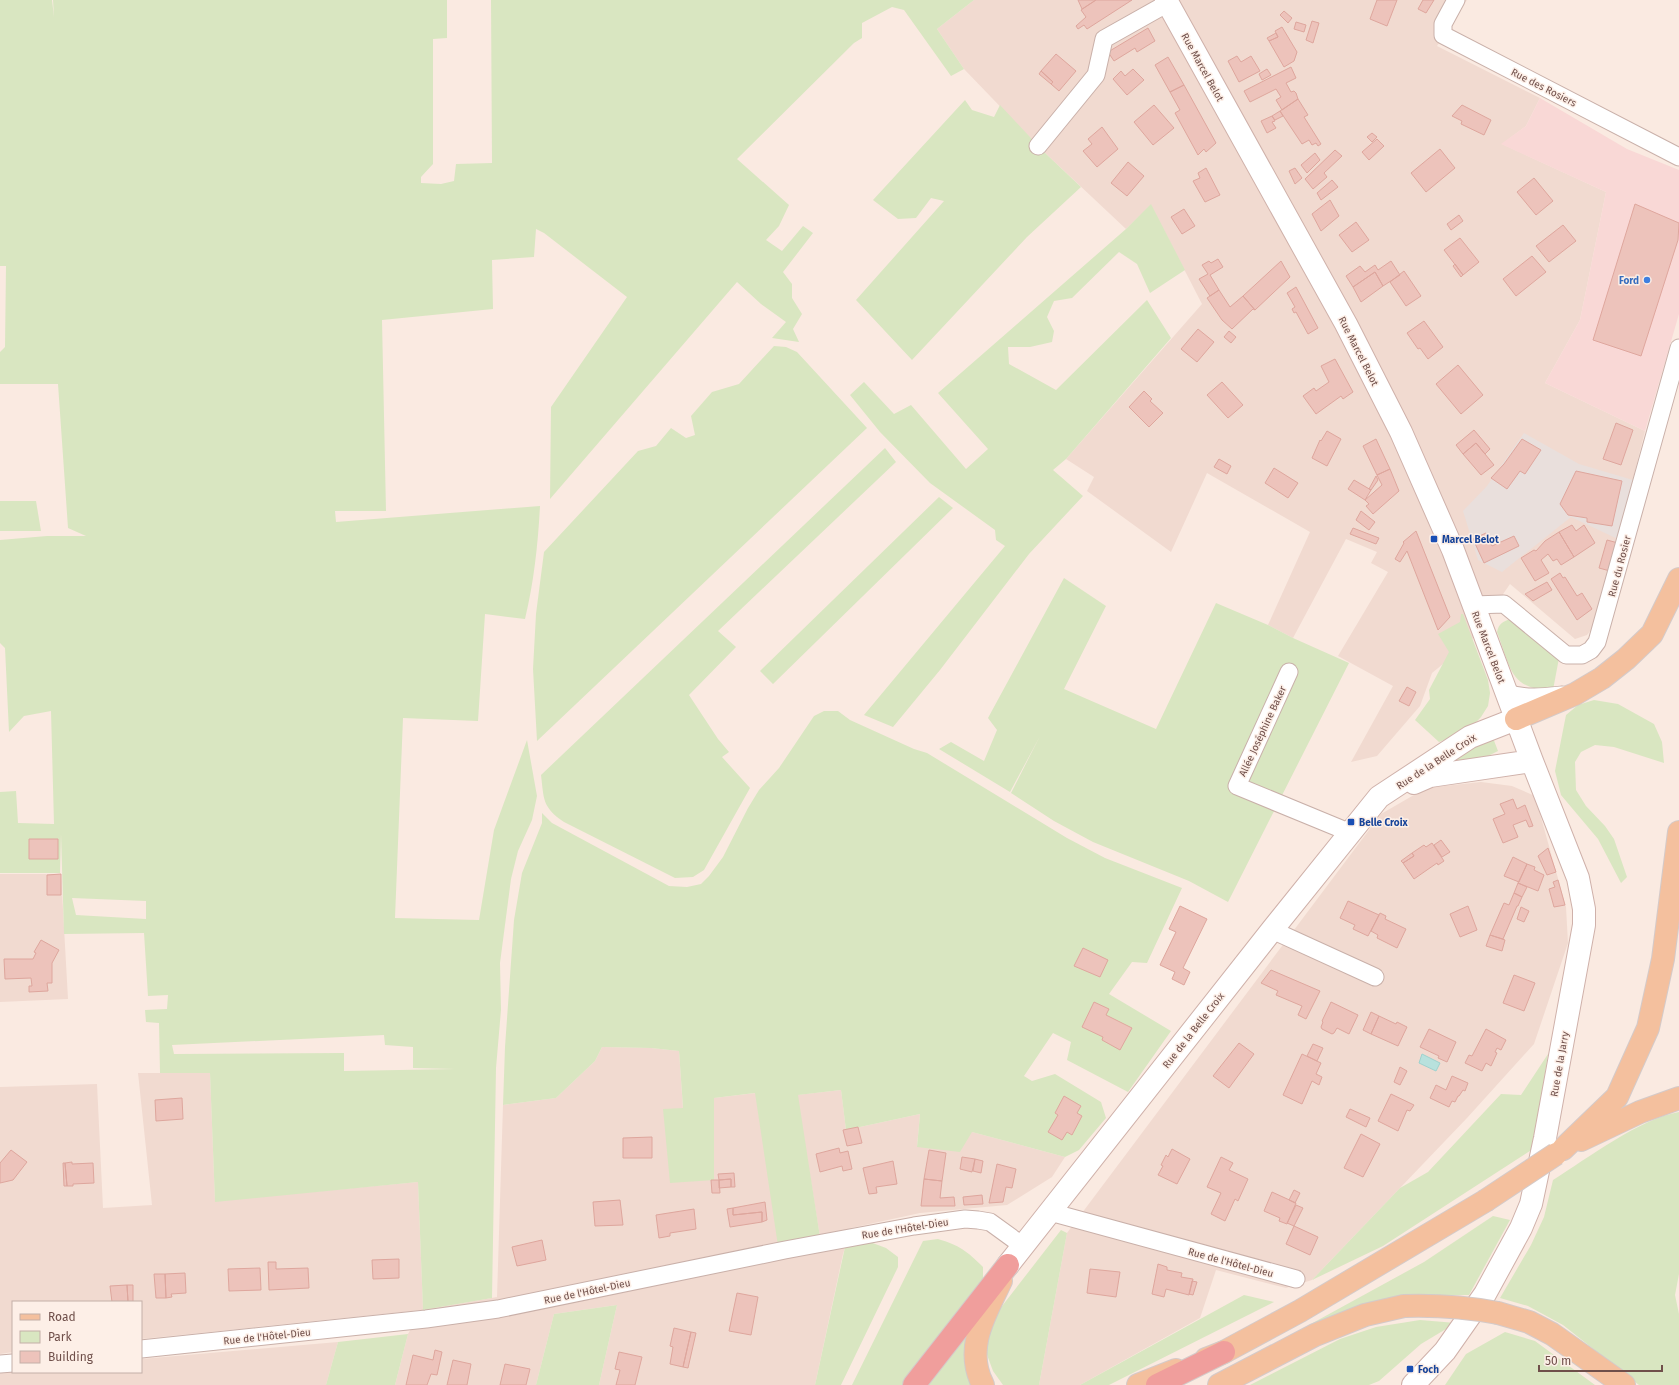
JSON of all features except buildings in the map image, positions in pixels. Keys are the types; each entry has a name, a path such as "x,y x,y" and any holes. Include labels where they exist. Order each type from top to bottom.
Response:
{"highway":[{"path":"914,1385 1008,1265"},
{"path":"1157,1385 1224,1352"}],"main road":[{"name":"Rue Marcel Belot","path":"1167,2 1350,333 1401,432 1453,550 1516,719"},
{"path":"1516,719 1574,694 1615,668 1652,634 1679,580"},
{"name":"Rue de la Belle Croix","path":"1008,1265 1272,930 1379,798 1470,737 1516,719"},
{"name":"Rue de la Jarry","path":"1413,1385 1444,1351 1485,1294 1521,1228 1531,1204 1545,1138 1584,925 1584,908 1578,878 1516,719"},
{"name":"Rue de la Belle Croix","path":"1379,798 1430,776 1532,761"},
{"path":"1560,1151 1617,1097 1648,1028 1663,959 1679,832"},
{"path":"1138,1385 1224,1352 1300,1311 1485,1201 1560,1151 1640,1112 1679,1098"},
{"path":"983,1385 977,1373 974,1354 980,1326 1008,1265"},
{"path":"1219,1385 1315,1335 1365,1315 1404,1306 1434,1305 1463,1307 1498,1313 1529,1322 1552,1334 1584,1355 1624,1385"},
{"path":"1584,1355 1609,1385"}],"street":[{"name":"Rue des Rosiers","path":"1456,0 1443,24 1443,35 1679,157"},
{"path":"1038,146 1096,75 1104,39 1167,2"},
{"name":"Rue du Rosier","path":"1473,605 1504,604 1566,655 1582,655 1591,650 1597,642 1679,348"},
{"name":"Allée Joséphine Baker","path":"1289,672 1237,786 1351,833"},
{"path":"1507,693 1533,698 1574,694"},
{"path":"1272,930 1375,977"},
{"name":"Rue de l'Hôtel-Dieu","path":"1050,1212 1296,1279"},
{"name":"Rue de l'Hôtel-Dieu","path":"142,1349 426,1320 498,1309 785,1250 914,1226 965,1219 990,1222 1023,1246"},
{"path":"0,1364 12,1362"}],"shaded area":[{"path":"974,0 1467,0 1437,46 1540,98 1526,126 1502,144 1606,192 1580,320 1545,383 1645,431 1597,623 1587,635 1575,639 1510,584 1471,641 1432,673 1420,706 1377,756 1351,762 1393,686 1338,656 1388,572 1371,563 1377,552 1346,539 1293,638 1268,625 1310,532 1207,473 1171,552 1087,491 1094,477 1066,459 1202,304 1151,205 1126,229 1043,151 964,69 937,29"},
{"path":"1540,98 1627,149 1679,170 1679,314 1645,431 1545,383 1580,320 1606,192 1501,144 1526,126"},
{"path":"1524,433 1579,464 1633,480 1622,541 1571,517 1502,572 1478,560 1463,511 1487,486"},
{"path":"1481,782 1512,786 1535,796 1566,907 1568,943 1534,1044 1467,1118 1312,1280 1286,1288 1216,1270 1200,1318 1080,1385 1039,1385 1067,1233 1381,814 1426,788"},
{"path":"0,874 61,874 68,999 0,1002"},
{"path":"602,1047 651,1048 679,1051 683,1109 664,1109 714,1180 714,1098 756,1093 820,1237 797,1095 841,1090 846,1130 920,1114 917,1146 972,1132 1065,1157 1052,1177 1007,1205 920,1213 851,1228 843,1254 815,1385 599,1385 617,1305 554,1314 536,1385 395,1385 408,1334 422,1310 142,1339 142,1301 12,1301 12,1352 0,1354 0,1087 97,1084 103,1208 152,1205 138,1073 210,1073 215,1201 418,1182 423,1310 497,1297 503,1105 556,1098 595,1061"},
{"path":"338,1342 326,1385 0,1385 0,1371 12,1370 12,1373 142,1373 142,1359"}],"green space":[{"path":"0,0 52,0 54,17 53,0 447,0 447,38 433,39 433,164 421,177 421,183 441,184 454,181 456,164 492,163 491,0 974,0 937,29 964,69 951,76 904,10 892,7 862,23 862,38 854,43 737,159 789,205 779,226 766,240 782,251 803,226 813,233 783,272 792,284 792,298 802,314 793,329 799,342 772,338 786,322 761,304 737,282 550,499 551,407 627,297 544,233 536,229 534,257 492,260 493,309 382,320 386,511 335,511 336,522 540,506 535,563 525,619 485,614 478,721 403,718 395,918 479,920 494,830 527,740 537,796 532,820 518,851 511,879 500,963 501,1010 496,1068 492,1298 423,1310 418,1182 215,1202 210,1073 160,1073 159,1023 146,1022 145,1010 167,1009 168,995 148,996 144,933 64,934 61,834 60,873 0,873 0,792 16,791 18,823 54,824 51,711 24,716 9,732 5,648 0,643 0,540 47,536 86,536 68,528 58,384 0,384 0,352 5,347 6,266 0,266","holes":["72,898 146,901 146,919 76,915","384,1035 385,1045 413,1047 413,1068 455,1069 344,1071 344,1053 174,1054 172,1045"]},
{"path":"965,100 972,110 994,117 1000,105 1043,151 1081,187 1027,237 912,360 856,300 944,201 931,198 916,218 898,219 873,200"},
{"path":"1151,204 1185,270 1150,293 1137,264 1119,252 1072,298 1054,301 1047,317 1054,331 1052,342 1030,347 1008,347 1009,364 1056,390 1147,300 1171,338 1066,459 1053,470 1083,496 1029,554 940,670 893,727 864,715 1005,546 996,540 995,530 930,483 880,432 850,395 864,382 894,414 911,405 966,469 988,449 938,393 1126,229"},
{"path":"774,346 786,347 797,352 867,428 537,741 533,669 536,614 544,552 638,451 656,446 671,428 686,438 695,435 691,416 712,392 739,384"},
{"path":"885,448 896,462 718,631 736,647 689,695 718,739 729,752 722,757 750,788 704,870 693,877 675,878 564,822 557,817 545,802 541,775"},
{"path":"939,497 953,508 773,684 760,671"},
{"path":"0,501 36,501 41,531 0,531"},
{"path":"1064,578 1106,606 1064,689 1156,729 1216,603 1268,625 1349,663 1228,902 1189,881 1093,842 1054,821 1011,793 1040,736 1010,792 939,749 951,742 984,761 997,730 988,718"},
{"path":"1461,614 1463,614 1488,680 1490,693 1488,706 1481,717 1468,731 1439,742 1415,720 1430,699 1429,690 1449,652 1438,634 1460,622"},
{"path":"1510,619 1559,658 1553,690 1539,689 1528,686 1520,681 1509,666 1497,632 1503,622"},
{"path":"1594,700 1618,704 1654,724 1662,742 1664,763 1614,747 1595,745 1581,752 1575,762 1576,790 1586,806 1605,826 1614,839 1627,877 1621,883 1598,839 1561,795 1555,771 1566,715 1578,705"},
{"path":"824,711 838,711 850,720 914,749 927,753 1067,838 1105,858 1182,888 1147,963 1132,962 1109,994 1171,1031 1128,1092 1067,1060 1071,1042 1053,1033 1024,1076 1032,1081 1055,1074 1101,1102 1106,1118 1079,1150 1065,1157 972,1132 960,1152 917,1147 920,1114 846,1130 841,1090 798,1095 820,1237 778,1246 755,1093 714,1098 714,1180 670,1183 663,1109 683,1108 679,1051 651,1048 602,1047 595,1061 556,1098 503,1105 505,1047 514,920 522,873 542,823 542,813 552,823 669,886 687,887 701,884 723,857 759,790 779,768 814,716"},
{"path":"1493,738 1498,751 1482,759 1452,763 1451,756"},
{"path":"1548,1054 1533,1149 1383,1246 1312,1280 1400,1188 1428,1172 1501,1094 1521,1095"},
{"path":"1679,1112 1679,1274 1675,1295 1679,1314 1679,1385 1639,1385 1563,1325 1528,1306 1500,1298 1531,1245 1544,1217 1553,1180 1614,1140 1647,1122"},
{"path":"1493,1216 1510,1220 1469,1295 1414,1295 1381,1300 1309,1325 1424,1262"},
{"path":"1061,1230 1067,1233 1039,1385 1003,1385 993,1371 986,1352 988,1335 999,1310"},
{"path":"938,1239 957,1246 977,1261 983,1267 983,1281 903,1385 852,1385 923,1241"},
{"path":"870,1242 886,1248 898,1257 898,1267 841,1385 815,1385 845,1247"},
{"path":"1244,1295 1274,1302 1109,1385 1080,1385"},
{"path":"617,1305 599,1385 536,1385 554,1314"},
{"path":"975,1319 976,1385 925,1385"},
{"path":"1420,1320 1456,1323 1421,1344 1379,1381 1369,1385 1250,1385 1340,1339 1376,1327"},
{"path":"1505,1332 1535,1341 1595,1385 1445,1385 1466,1354"},
{"path":"408,1334 395,1385 326,1385 338,1342"}],"water":[{"path":"1422,1054 1440,1063 1436,1071 1419,1063"}],"place":[{"name":"Ford","path":"1647,280"},
{"name":"Marcel Belot","path":"1434,539"},
{"name":"Belle Croix","path":"1351,822"},
{"name":"Foch","path":"1410,1369"}]}
